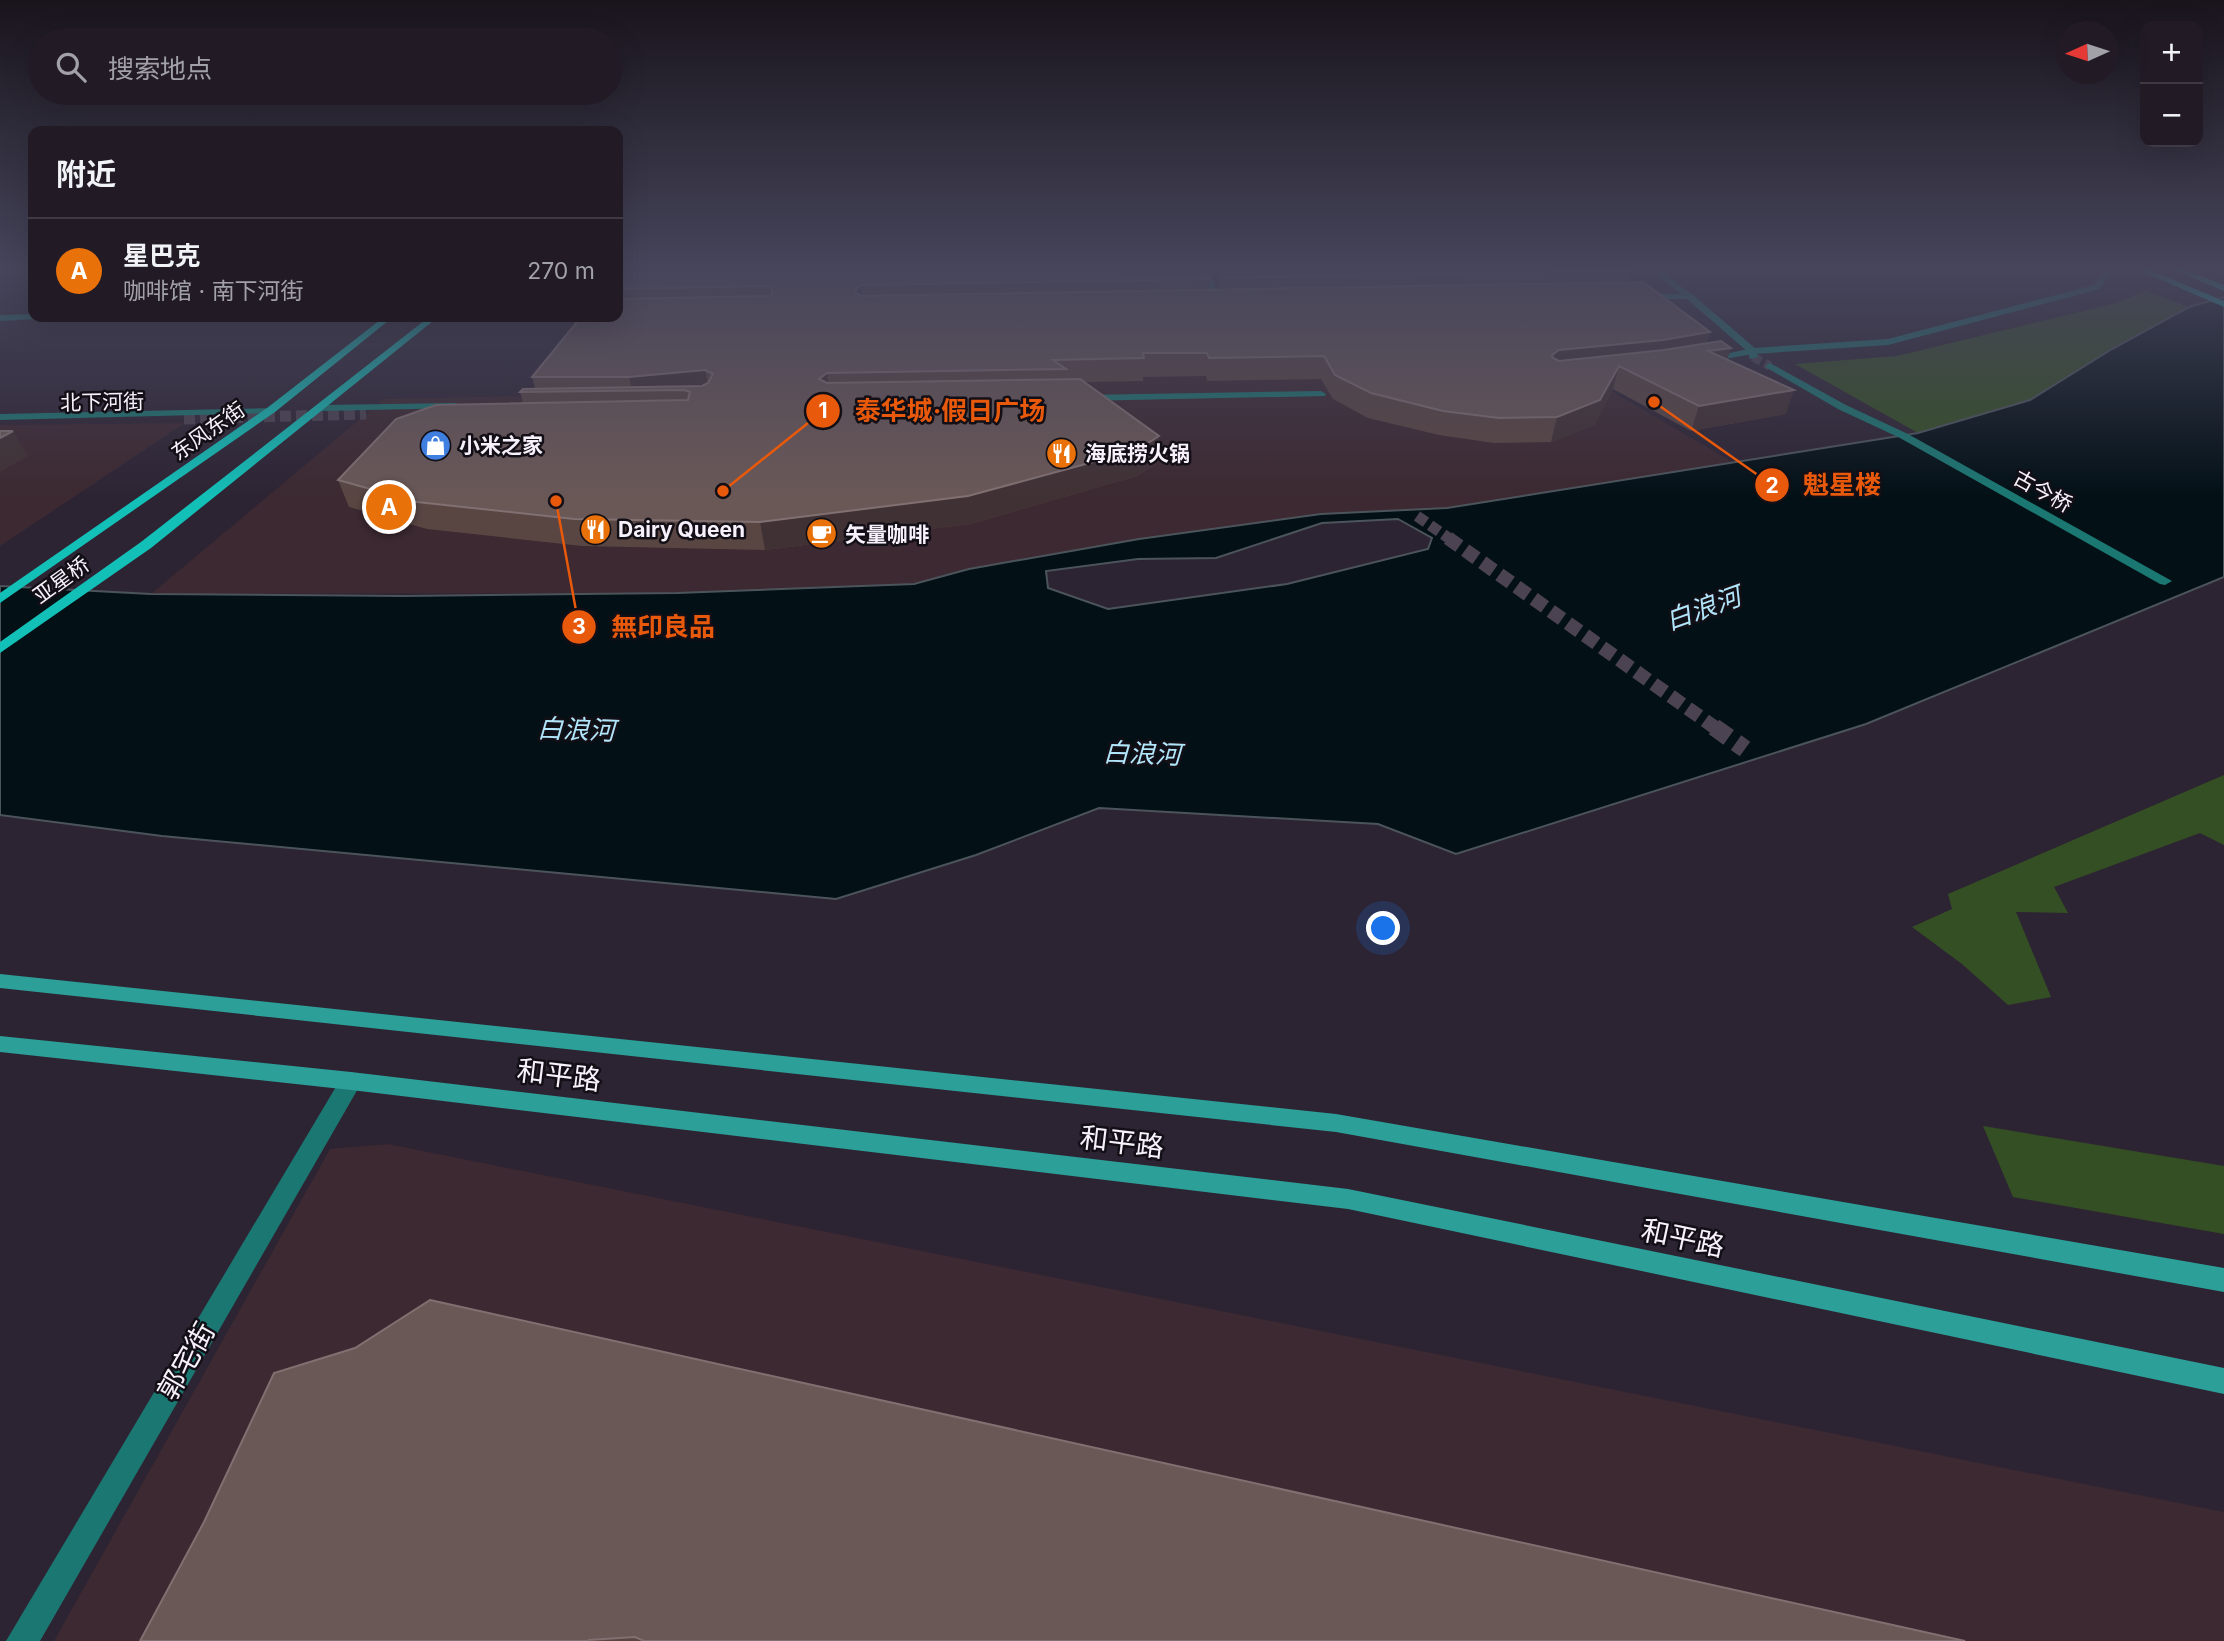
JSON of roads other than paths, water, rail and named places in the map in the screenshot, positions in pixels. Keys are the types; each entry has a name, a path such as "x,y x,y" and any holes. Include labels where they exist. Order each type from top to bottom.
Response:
{"main road":[{"name":"东风东街","path":"79,547 271,410 355,344"},
{"path":"321,408 400,344"},
{"name":"亚星桥","path":"0,649 146,545 321,408"},
{"name":"亚星桥","path":"0,599 79,547"},
{"name":"和平路","path":"0,981 1336,1123 2224,1280"},
{"name":"和平路","path":"0,1044 351,1081 1348,1199 2224,1381"}],"street":[{"path":"1742,344 1753,354"},
{"path":"1698,361 1870,344"},
{"name":"古今桥","path":"1770,366 1842,407 1903,436 2165,581"},
{"path":"1075,398 1321,394"},
{"path":"321,408 463,409 366,414"},
{"name":"北下河街","path":"0,417 271,410"},
{"name":"北下河街","path":"20,417 58,423 184,419"},
{"name":"郭宅街","path":"22,1641 351,1081"}],"water":[{"name":"白浪河","path":"2122,344 2224,344 2224,577 1866,724 1456,854 1378,824 1099,808 976,855 836,899 162,836 0,815 0,586 151,594 403,596 677,593 914,584 969,569 1139,539 1321,514 1447,508 1918,433 2030,400","holes":["1398,519 1432,538 1428,549 1287,584 1108,609 1048,588 1046,571 1138,559 1216,558 1322,523"]}],"tunnel":[{"path":"1753,357 1770,366"},
{"path":"184,419 366,414"},
{"path":"1417,516 1450,539"},
{"path":"1448,538 1717,729"},
{"path":"1714,727 1745,749"}],"place":[{"name":"魁星楼","path":"1654,402"},
{"name":"小米之家","path":"436,445"},
{"name":"海底捞火锅","path":"1062,453"},
{"name":"泰华城·假日广场","path":"723,491"},
{"name":"無印良品","path":"556,501"},
{"name":"星巴克","path":"389,507"},
{"name":"Dairy Queen","path":"595,529"},
{"name":"矢量咖啡","path":"822,534"}]}
